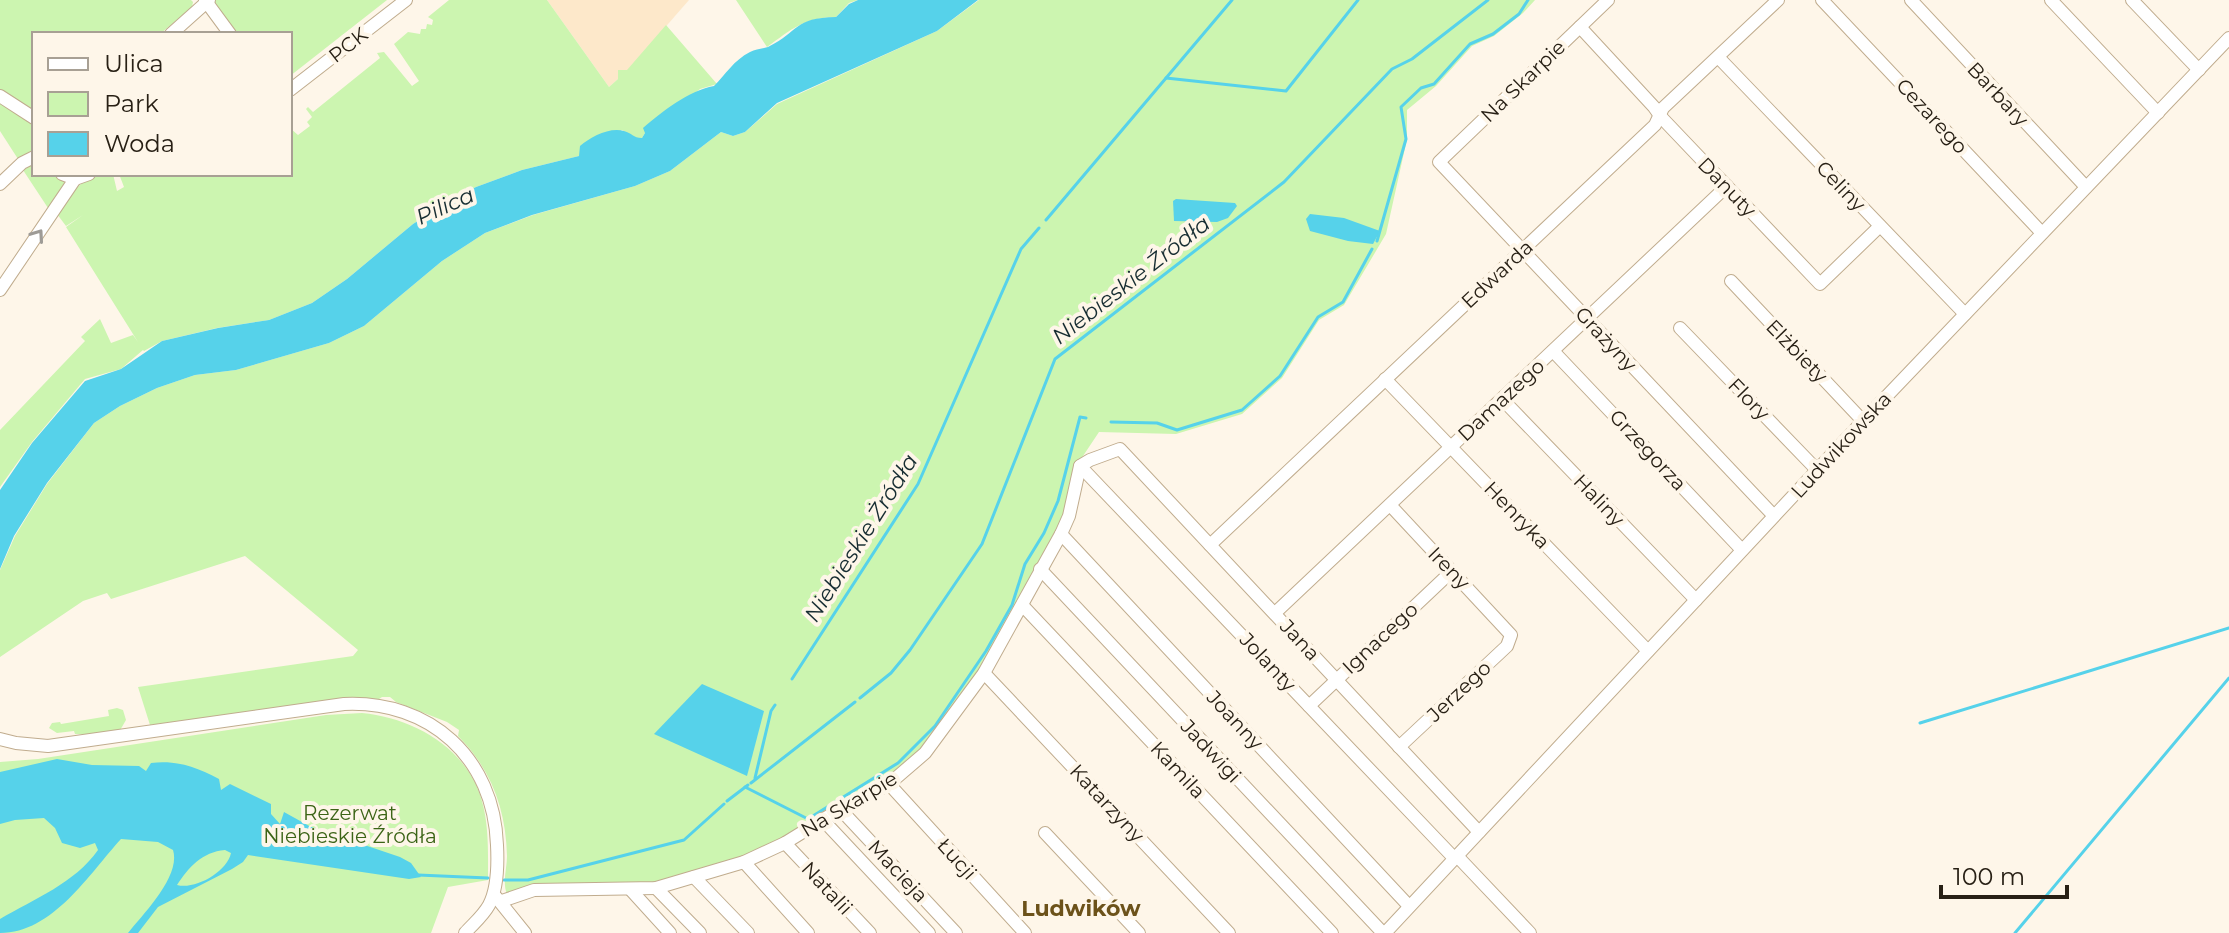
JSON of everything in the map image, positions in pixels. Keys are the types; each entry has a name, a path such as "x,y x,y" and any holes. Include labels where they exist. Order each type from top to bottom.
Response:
{"street":[{"name":"PCK","path":"292,88 406,0"},
{"name":"Na Skarpie","path":"1439,162 1608,0"},
{"name":"Edwarda","path":"1210,545 1655,125 1663,108 1778,0"},
{"name":"Cezarego","path":"1822,0 2042,233"},
{"name":"Barbary","path":"1911,0 2086,187"},
{"path":"2051,0 2158,113"},
{"path":"2132,0 2199,70"},
{"path":"173,32 207,1 229,32"},
{"name":"Danuty","path":"1580,27 1820,284 1880,226"},
{"name":"Ludwikowska","path":"1384,933 1863,421 2229,38"},
{"name":"Celiny","path":"1718,57 1965,314"},
{"path":"0,96 31,118"},
{"path":"0,184 22,163 32,158"},
{"name":"Grażyny","path":"1439,162 1774,516"},
{"path":"67,176 75,179"},
{"path":"0,290 75,179 83,176"},
{"name":"Damazego","path":"1275,613 1727,186"},
{"name":"Elżbiety","path":"1731,281 1863,421"},
{"name":"Flory","path":"1680,328 1817,470"},
{"name":"Grzegorza","path":"1553,351 1742,550"},
{"name":"Henryka","path":"1385,379 1648,651"},
{"name":"Haliny","path":"1502,399 1696,600"},
{"name":"Jana","path":"1080,466 1120,449 1479,832"},
{"name":"Na Skarpie","path":"498,898 534,890 656,888 694,877 744,862 785,843 822,819 889,784 925,753 984,673 1061,534 1069,516 1080,466"},
{"name":"Jolanty","path":"1080,466 1455,857"},
{"name":"Ireny","path":"1390,505 1508,630"},
{"name":"Joanny","path":"1061,534 1409,906"},
{"name":"Jadwigi","path":"1040,569 1384,933"},
{"name":"Ignacego","path":"1309,706 1452,571"},
{"name":"Kamila","path":"1023,606 1332,933"},
{"name":"Jerzego","path":"1399,747 1507,646 1510,641 1508,630"},
{"name":"Katarzyny","path":"984,673 1229,933"},
{"path":"0,739 48,746 344,704 374,704 396,709 436,728 461,749 479,773 497,829 498,898 525,933"},
{"name":"Łucji","path":"889,784 1025,933"},
{"name":"Macieja","path":"840,809 956,933"},
{"path":"822,819 929,933"},
{"path":"1045,833 1139,933"},
{"name":"Natalii","path":"785,843 870,933"},
{"path":"1455,857 1530,933"},
{"path":"744,862 808,933"},
{"path":"694,877 748,933"},
{"path":"656,888 700,933"},
{"path":"630,889 670,933"},
{"path":"470,931 498,898"}],"shaded area":[{"path":"547,0 689,0 627,71 609,87"}],"green space":[{"path":"0,0 193,2 192,7 162,32 32,32 32,150 18,159 0,131"},
{"path":"210,0 387,0 292,74 292,32 233,32"},
{"path":"449,0 547,0 609,87 618,79 618,70 627,70 666,25 717,84 700,89 642,138 622,130 579,156 522,170 454,198 413,224 347,279 312,303 269,320 162,341 143,350 121,369 85,379 32,442 0,487 0,430 85,341 81,337 100,319 111,343 133,335 138,342 66,227 83,215 66,226 57,214 74,191 86,180 98,176 113,176 117,191 124,187 120,176 292,176 292,130 298,135 310,126 307,122 312,117 306,109 308,107 313,112 380,58 377,53 384,52 412,86 419,81 394,44 408,32 420,34 427,24 432,25 433,20 428,17"},
{"path":"736,0 858,0 849,3 836,17 806,22 767,47"},
{"path":"979,0 1535,0 1494,36 1472,46 1436,86 1407,110 1407,139 1386,234 1344,305 1319,320 1282,378 1242,414 1176,434 1099,432 1077,465 1067,515 980,674 930,743 884,781 782,841 741,860 656,885 507,894 506,839 500,806 488,776 458,736 459,730 447,722 390,697 382,697 349,698 150,725 138,687 353,656 358,650 245,556 111,599 107,593 83,601 0,657 0,570 15,536 47,484 94,423 157,388 195,375 236,370 329,343 364,326 442,261 485,233 533,215 635,186 670,171 721,132 733,136 745,132 777,104 937,31"},
{"path":"32,165 32,176 58,176 65,182 48,208 23,170"},
{"path":"108,710 123,710 126,720 119,732 99,735 75,734 74,731 57,733 49,728 52,723 109,716"},
{"name":"Rezerwat Niebieskie Źródła","path":"362,713 401,722 437,740 466,768 483,805 488,880 448,887 431,933 0,933 0,762 38,759 326,715"}],"water":[{"name":"Pilica","path":"858,0 978,0 937,31 777,103 745,132 733,136 721,132 670,171 635,186 532,215 485,233 442,261 364,326 329,343 236,370 195,375 157,388 120,406 94,423 47,483 14,536 0,569 0,490 32,443 85,381 121,369 162,341 269,320 312,303 347,279 413,224 454,198 522,170 579,156 580,146 606,132 624,131 642,138 645,133 643,128 685,97 714,86 744,55 768,47 804,23 836,17"},
{"path":"1173,201 1235,203 1237,206 1228,218 1217,222 1174,221"},
{"path":"1310,214 1344,218 1380,231 1373,244 1348,241 1310,231 1306,219"},
{"path":"702,684 764,711 747,776 654,734"},
{"path":"57,759 92,765 139,766 146,771 151,763 186,765 219,779 221,790 230,784 271,804 271,814 280,824 284,812 311,827 400,857 411,863 421,877 409,879 248,855 232,869 158,907 138,933 128,933 160,894 174,860 173,850 158,842 121,839 83,884 53,912 37,923 0,933 0,919 66,881 98,850 95,843 80,848 62,843 55,828 44,818 0,824 0,772","holes":["217,851 231,853 223,867 209,878 192,885 177,885 203,857"]}],"waterway":[{"name":"Niebieskie Żródła","path":"1046,220 1232,0"},
{"name":"Niebieskie Żródła","path":"1166,78 1286,91 1358,0"},
{"name":"Niebieskie Źródła","path":"860,698 891,673 910,650 982,544 1055,359 1284,182 1392,69 1412,59 1488,0"},
{"path":"1377,241 1406,139 1401,107 1421,88 1434,84 1470,44 1493,34 1519,14 1528,0"},
{"name":"Niebieskie Żródła","path":"792,679 918,484 1021,249 1039,228"},
{"path":"1111,422 1157,423 1177,430 1242,410 1280,376 1318,317 1343,302 1372,249"},
{"path":"745,787 808,819 898,763 935,726 986,651 1012,605 1025,564 1044,533 1058,501 1080,417 1086,418"},
{"path":"1920,723 2229,628"},
{"path":"2015,933 2229,678"},
{"name":"Niebieskie Źródła","path":"751,783 855,702"},
{"name":"Niebieskie Żródła","path":"755,778 775,705"},
{"name":"Niebieskie Źródła","path":"727,801 748,785"},
{"name":"Niebieskie Źródła","path":"504,880 528,880 684,840 724,804"},
{"name":"Niebieskie Źródła","path":"418,875 488,878"}],"district":[{"name":"Ludwików","path":"1081,908"}]}
